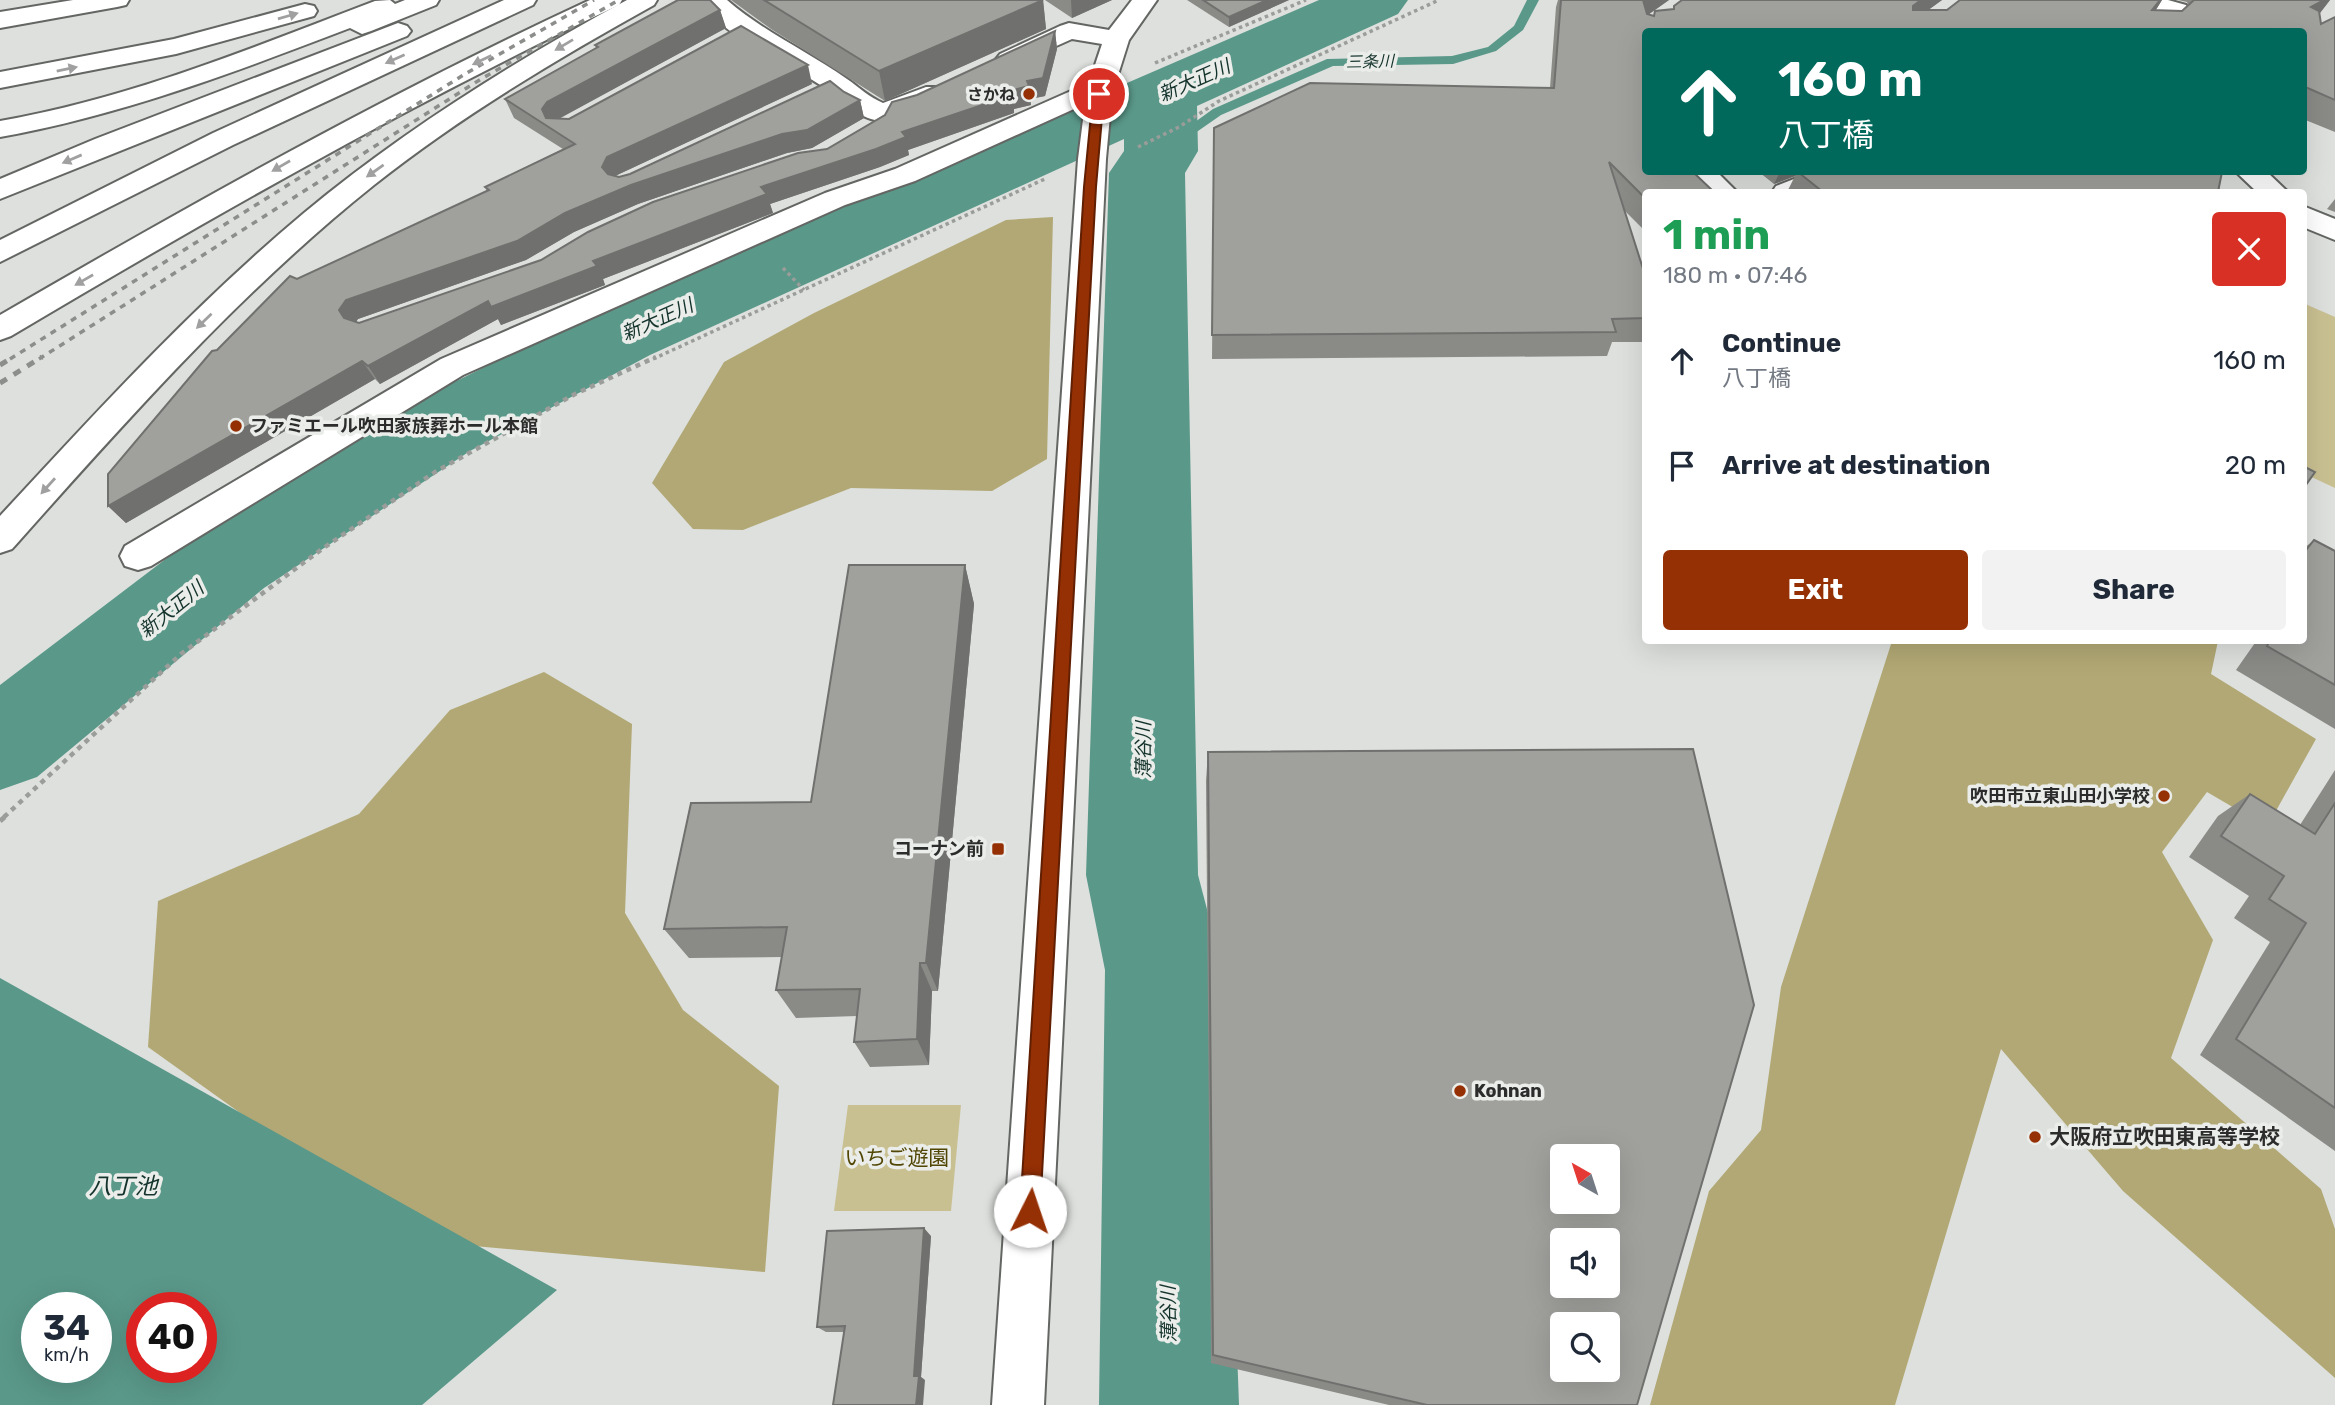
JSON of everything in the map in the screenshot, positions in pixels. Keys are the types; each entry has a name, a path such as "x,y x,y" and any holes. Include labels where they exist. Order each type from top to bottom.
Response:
{"main road":[{"path":"0,20 117,0"},
{"path":"0,80 176,46 338,0"},
{"path":"0,129 93,110 147,95 401,0"},
{"path":"0,163 118,122 427,0"},
{"path":"0,190 118,140 478,0"},
{"path":"0,252 223,139 524,0"},
{"path":"0,329 335,135 471,65 610,0"},
{"path":"0,539 152,370 265,262 365,178 480,97 645,0"},
{"path":"712,0 746,30 838,85 859,103 874,122 959,82"},
{"path":"1018,1405 1092,159 1100,91 1116,39 1145,0"},
{"path":"2140,0 2177,10 2155,28"},
{"path":"1046,15 1069,31 1116,39"},
{"path":"722,43 746,30"},
{"path":"984,71 1069,31"},
{"path":"813,97 838,85"},
{"path":"138,556 452,367 835,199 905,175 1057,105 1100,91"},
{"path":"0,268 223,139"},
{"path":"1704,175 1720,189"},
{"path":"1794,189 1810,183 1814,175"},
{"path":"2254,175 2270,189"},
{"path":"2307,217 2335,231"}],"path":[{"path":"1144,68 1306,0"},
{"path":"1145,143 1179,127 1219,101 1439,0"},
{"path":"0,821 181,654 322,549 435,472 575,394 1053,176"}],"green space":[{"path":"2307,305 2335,317 2335,488 2307,475"},
{"name":"いちご遊園","path":"848,1105 961,1105 951,1211 834,1211"}],"shaded area":[{"path":"1053,217 1047,459 992,491 851,488 743,530 693,529 652,483 724,362 814,313 1006,220"},
{"path":"1891,644 2217,644 2211,674 2316,739 2267,827 2207,792 2162,852 2213,940 2171,1058 2321,1189 2335,1229 2335,1378 2123,1191 2001,1049 1895,1405 1650,1405 1709,1191 1761,1130 1781,987"},
{"path":"544,672 632,724 625,913 683,1010 779,1086 765,1272 419,1241 148,1047 158,901 359,814 450,710"}],"water":[{"name":"八丁池","path":"0,978 557,1290 422,1405 0,1405"}],"building":[{"path":"678,0 710,0 720,10 547,102 542,109 546,118 569,119 741,26 808,65 607,157 602,167 608,174 619,177 630,174 830,81 860,100 807,130 782,134 631,185 565,213 517,241 346,300 339,310 344,318 359,323 541,260 588,232 653,202 798,153 827,149 885,115 892,102 917,95 1055,31 1043,78 1027,81 1029,86 1009,91 1012,95 902,132 906,137 876,149 761,187 767,194 593,261 597,266 491,307 488,301 368,366 362,361 108,506 108,474 212,351 217,350 290,276 297,279 489,190 485,187 575,144 505,99 598,47 595,45"},
{"path":"764,0 1043,0 879,71"},
{"path":"1203,0 1267,0 1229,17"},
{"path":"1561,0 1643,0 1647,14 1654,16 1655,11 1674,9 1682,0 1921,0 1913,6 1913,10 1947,10 1960,0 2160,0 2152,10 2182,11 2194,0 2324,0 2311,7 2319,11 2321,24 2335,17 2335,100 2307,88 2307,28 1642,28 1642,175 1696,175 1711,189 1642,189 1642,195 1609,162 1642,266 1642,318 1612,319 1616,332 1212,335 1214,128 1310,83 1554,88"},
{"path":"1802,175 2221,175 2219,189 1819,189"},
{"path":"2307,468 2315,472 2307,483"},
{"path":"2314,540 2335,551 2335,685 2267,646 2307,644 2307,549"},
{"path":"849,565 965,565 926,963 920,963 917,1039 854,1042 860,989 776,990 787,927 664,929 691,803 811,802"},
{"name":"Kohnan","path":"1693,749 1754,1005 1637,1405 1427,1405 1213,1355 1208,752"},
{"path":"2250,794 2315,834 2335,803 2335,1108 2236,1039 2306,923 2269,899 2284,876 2221,836"},
{"path":"924,1228 914,1376 919,1376 916,1405 833,1405 845,1326 817,1327 827,1231"}],"waterway":[{"name":"新大正川","path":"0,745 230,562 439,428 620,335 1375,0"},
{"name":"三条川","path":"1161,151 1217,112 1331,62 1453,60 1492,49 1519,28 1533,0"},
{"name":"薄谷川","path":"1161,96 1161,151 1147,173 1142,875 1164,970 1169,1405"}],"railway":[{"path":"10,359 465,74 594,0"},
{"path":"39,359 481,79 619,0"},
{"path":"0,365 13,357"},
{"path":"0,383 42,357"}],"place":[{"name":"さかね","path":"1029,94"},
{"name":"ファミエール吹田家族葬ホール本館","path":"236,426"},
{"name":"吹田市立東山田小学校","path":"2164,796"},
{"name":"コーナン前","path":"998,849"},
{"name":"Kohnan","path":"1460,1091"},
{"name":"大阪府立吹田東高等学校","path":"2035,1137"}],"route":[{"path":"1030,1211 1090,187 1099,94"}]}
